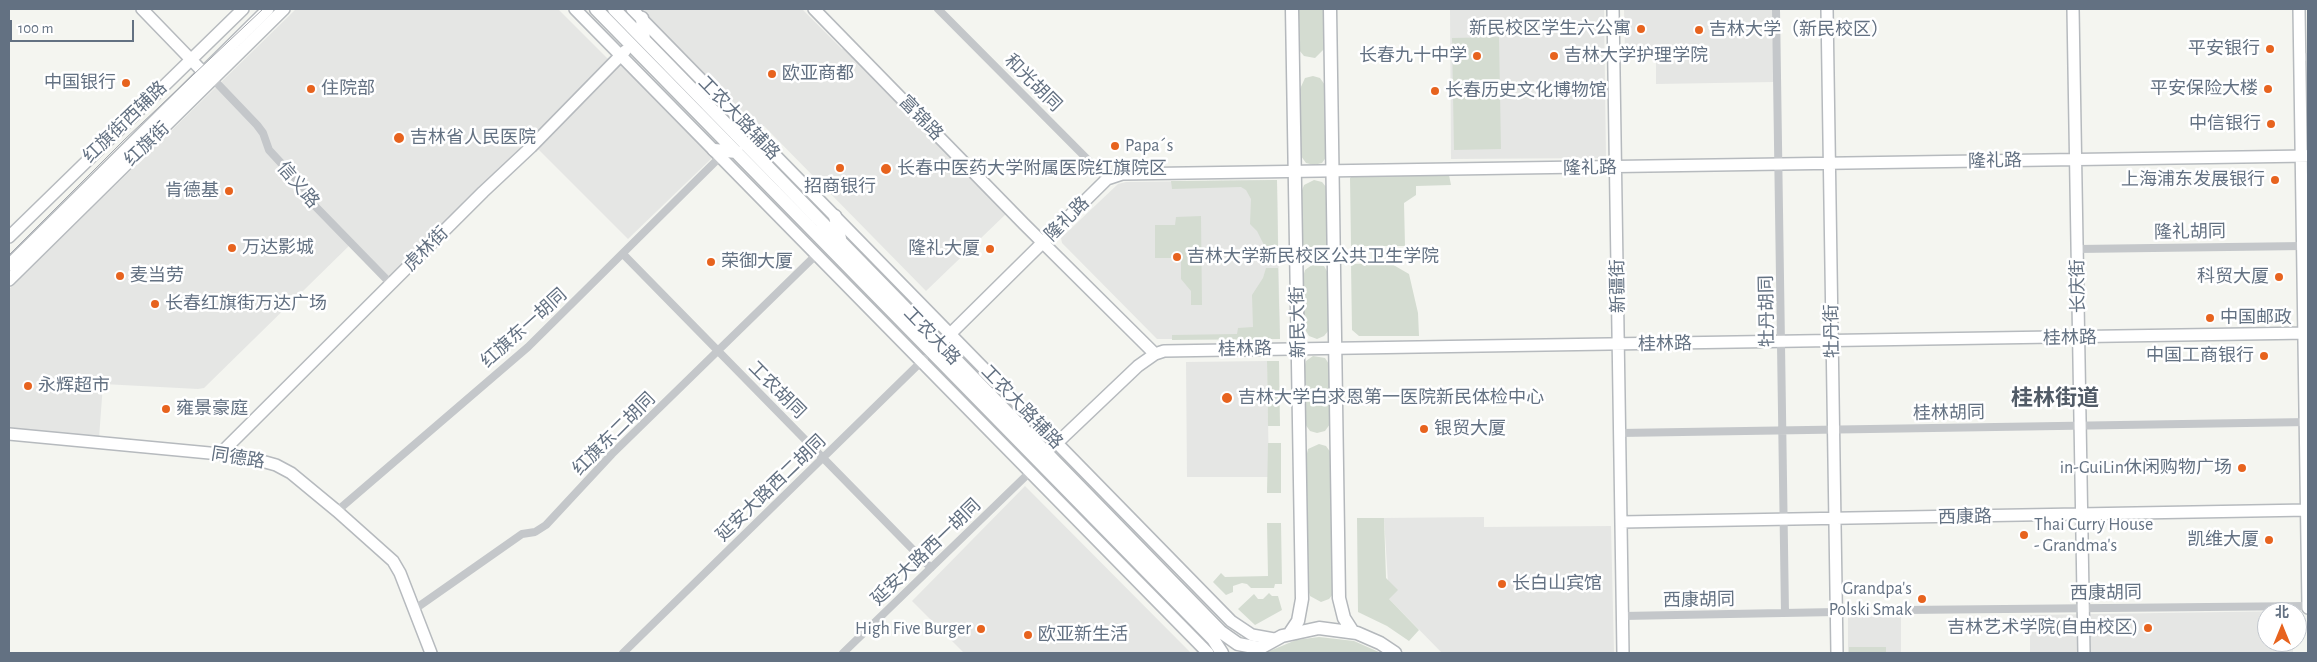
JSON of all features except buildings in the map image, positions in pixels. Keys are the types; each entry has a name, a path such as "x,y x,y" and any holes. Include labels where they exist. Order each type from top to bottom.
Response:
{"main road":[{"name":"工农大路","path":"596,9 737,152 1221,632 1238,644 1255,651"},
{"name":"工农大路","path":"614,9 841,243 936,348 1206,632 1222,653"},
{"name":"新民大街","path":"1290,633 1298,621 1302,599 1292,9"},
{"name":"新民大街","path":"1330,9 1339,598 1344,618 1353,632"},
{"path":"642,18 644,40"},
{"path":"729,127 751,130"},
{"path":"717,153 737,152"},
{"path":"835,216 841,243"},
{"path":"1255,651 1274,639 1290,633 1319,628 1353,632 1380,643 1395,653"}],"street":[{"name":"信义路","path":"142,9 257,125 263,133 269,150 305,189 314,205 391,284"},
{"name":"红旗街西辅路","path":"9,237 243,9"},
{"name":"红旗街","path":"9,280 209,76 268,9"},
{"name":"红旗街","path":"9,265 209,76 284,9"},
{"path":"575,9 1208,653"},
{"name":"工农大路辅路","path":"632,9 1231,621 1252,635 1274,639"},
{"name":"富锦路","path":"814,9 1155,354"},
{"name":"和光胡同","path":"938,9 1107,179"},
{"name":"新疆街","path":"1613,9 1623,653"},
{"name":"牡丹胡同","path":"1776,9 1785,613"},
{"name":"牡丹街","path":"1827,9 1837,653"},
{"name":"长庆街","path":"2073,9 2084,653"},
{"path":"2299,9 2306,157"},
{"path":"2307,9 2306,157 2302,246 2306,333 2308,607"},
{"name":"虎林街","path":"220,454 632,45"},
{"name":"红旗东一胡同","path":"337,511 528,347 623,254 717,153"},
{"name":"隆礼路","path":"936,348 1107,179 1122,174 2306,157"},
{"name":"隆礼胡同","path":"2078,249 2302,246"},
{"name":"工农胡同","path":"623,254 931,568"},
{"name":"红旗东二胡同","path":"415,609 522,534 535,532 546,525 612,454 816,255"},
{"name":"桂林路","path":"1057,443 1138,366 1155,354 1177,350 1782,343 2306,333"},
{"name":"延安大路西二胡同","path":"622,653 936,348"},
{"name":"桂林胡同","path":"1620,433 2307,422"},
{"name":"同德路","path":"9,434 220,454 276,465 291,473 393,561 415,609 431,653"},
{"name":"延安大路西一胡同","path":"843,653 1030,472"},
{"name":"西康路","path":"1621,522 2307,510"},
{"name":"西康胡同","path":"1904,610 2308,607"},
{"name":"西康胡同","path":"1623,616 1836,612"}],"shaded area":[{"path":"296,9 558,9 610,61 390,278 354,241 204,388 103,384 99,438 9,429 9,289"},
{"name":"长春中医药大学附属医院红旗院区","path":"640,9 802,9 842,49 845,46 1007,213 926,291 764,126 759,131"},
{"path":"1297,9 1324,9 1324,49 1315,58 1304,56 1299,50"},
{"name":"长春九十中学","path":"1450,9 1604,9 1606,158 1451,159"},
{"name":"吉林大学（新民校区）","path":"1624,9 1772,9 1774,82 1656,84 1656,51 1625,52"},
{"path":"1499,37 1501,149 1454,150 1452,38"},
{"path":"621,62 713,157 628,239 536,147"},
{"path":"1313,76 1320,78 1325,85 1327,156 1322,163 1314,165 1306,163 1301,156 1300,89 1305,78"},
{"path":"1449,175 1451,185 1416,186 1416,195 1404,203 1405,246 1351,246 1350,178 1352,176"},
{"name":"吉林大学新民校区公共卫生学院","path":"1277,180 1280,339 1157,339 1062,243 1061,238 1118,184 1126,182"},
{"path":"1277,180 1278,247 1265,247 1257,231 1250,224 1251,199 1246,190 1241,187 1172,189 1171,181"},
{"path":"1314,180 1322,182 1327,188 1328,245 1323,252 1315,254 1308,252 1303,246 1301,193 1304,185"},
{"path":"1201,216 1202,305 1191,305 1191,291 1181,279 1181,261 1175,258 1155,258 1155,225 1175,225 1176,217"},
{"path":"1390,263 1409,274 1418,313 1419,336 1359,336 1352,330 1351,264"},
{"path":"1312,265 1324,266 1328,273 1329,330 1324,336 1317,339 1309,336 1303,326 1303,277 1305,270"},
{"path":"1266,268 1278,268 1280,339 1172,340 1172,335 1237,334 1238,328 1253,327 1252,295 1263,278"},
{"path":"1313,356 1325,358 1329,364 1330,424 1325,431 1317,433 1310,431 1305,424 1304,369 1306,361"},
{"name":"吉林大学白求恩第一医院新民体检中心","path":"1267,361 1269,477 1187,477 1186,362"},
{"path":"1267,361 1279,361 1280,426 1268,426"},
{"path":"1268,443 1281,443 1281,493 1267,493"},
{"path":"1319,444 1326,446 1331,453 1334,593 1329,599 1321,602 1310,596 1308,589 1306,457 1308,449"},
{"path":"1025,486 1191,653 964,653 912,601"},
{"name":"长白山宾馆","path":"1484,517 1484,527 1611,526 1614,653 1442,653 1389,599 1384,518"},
{"path":"1357,518 1384,518 1386,578 1398,590 1389,599 1419,630 1409,641 1387,626 1358,612"},
{"path":"1267,523 1281,523 1282,584 1275,584 1274,588 1251,588 1247,584 1242,583 1233,586 1233,592 1226,595 1213,582 1221,573 1225,577 1268,576"},
{"path":"1269,593 1272,596 1278,596 1282,610 1255,625 1238,609 1254,594 1258,599 1263,599"},
{"name":"吉林艺术学院(自由校区)","path":"2257,612 2257,652 2293,653 2030,653 2030,615"},
{"path":"1901,616 1901,653 1848,653 1848,617"},
{"path":"1319,637 1354,641 1381,653 1265,653 1296,640"},
{"path":"1849,647 1886,647 1886,653 1849,653"}],"tram line":[{"path":"9,255 124,140 263,9"}],"place":[{"name":"新民校区学生六公寓","path":"1641,29"},
{"name":"吉林大学（新民校区）","path":"1699,30"},
{"name":"平安银行","path":"2270,49"},
{"name":"长春九十中学","path":"1477,56"},
{"name":"吉林大学护理学院","path":"1554,56"},
{"name":"欧亚商都","path":"772,74"},
{"name":"中国银行","path":"126,83"},
{"name":"住院部","path":"311,89"},
{"name":"平安保险大楼","path":"2268,89"},
{"name":"长春历史文化博物馆","path":"1435,91"},
{"name":"中信银行","path":"2271,124"},
{"name":"吉林省人民医院","path":"399,138"},
{"name":"Papa´s","path":"1115,146"},
{"name":"招商银行","path":"840,168"},
{"name":"长春中医药大学附属医院红旗院区","path":"886,169"},
{"name":"上海浦东发展银行","path":"2275,180"},
{"name":"肯德基","path":"229,191"},
{"name":"万达影城","path":"232,248"},
{"name":"隆礼大厦","path":"990,249"},
{"name":"吉林大学新民校区公共卫生学院","path":"1177,257"},
{"name":"荣御大厦","path":"711,262"},
{"name":"麦当劳","path":"120,276"},
{"name":"科贸大厦","path":"2279,277"},
{"name":"长春红旗街万达广场","path":"155,304"},
{"name":"中国邮政","path":"2210,318"},
{"name":"中国工商银行","path":"2264,356"},
{"name":"永辉超市","path":"28,386"},
{"name":"吉林大学白求恩第一医院新民体检中心","path":"1227,398"},
{"name":"雍景豪庭","path":"166,409"},
{"name":"银贸大厦","path":"1424,429"},
{"name":"in-GuiLin休闲购物广场","path":"2242,468"},
{"name":"Thai Curry House - Grandma's","path":"2024,535"},
{"name":"凯维大厦","path":"2269,540"},
{"name":"长白山宾馆","path":"1502,584"},
{"name":"Grandpa's Polski Smak","path":"1922,599"},
{"name":"吉林艺术学院(自由校区)","path":"2148,628"},
{"name":"High Five Burger","path":"981,629"},
{"name":"欧亚新生活","path":"1028,635"}],"district":[{"name":"桂林街道","path":"2055,398"}]}
